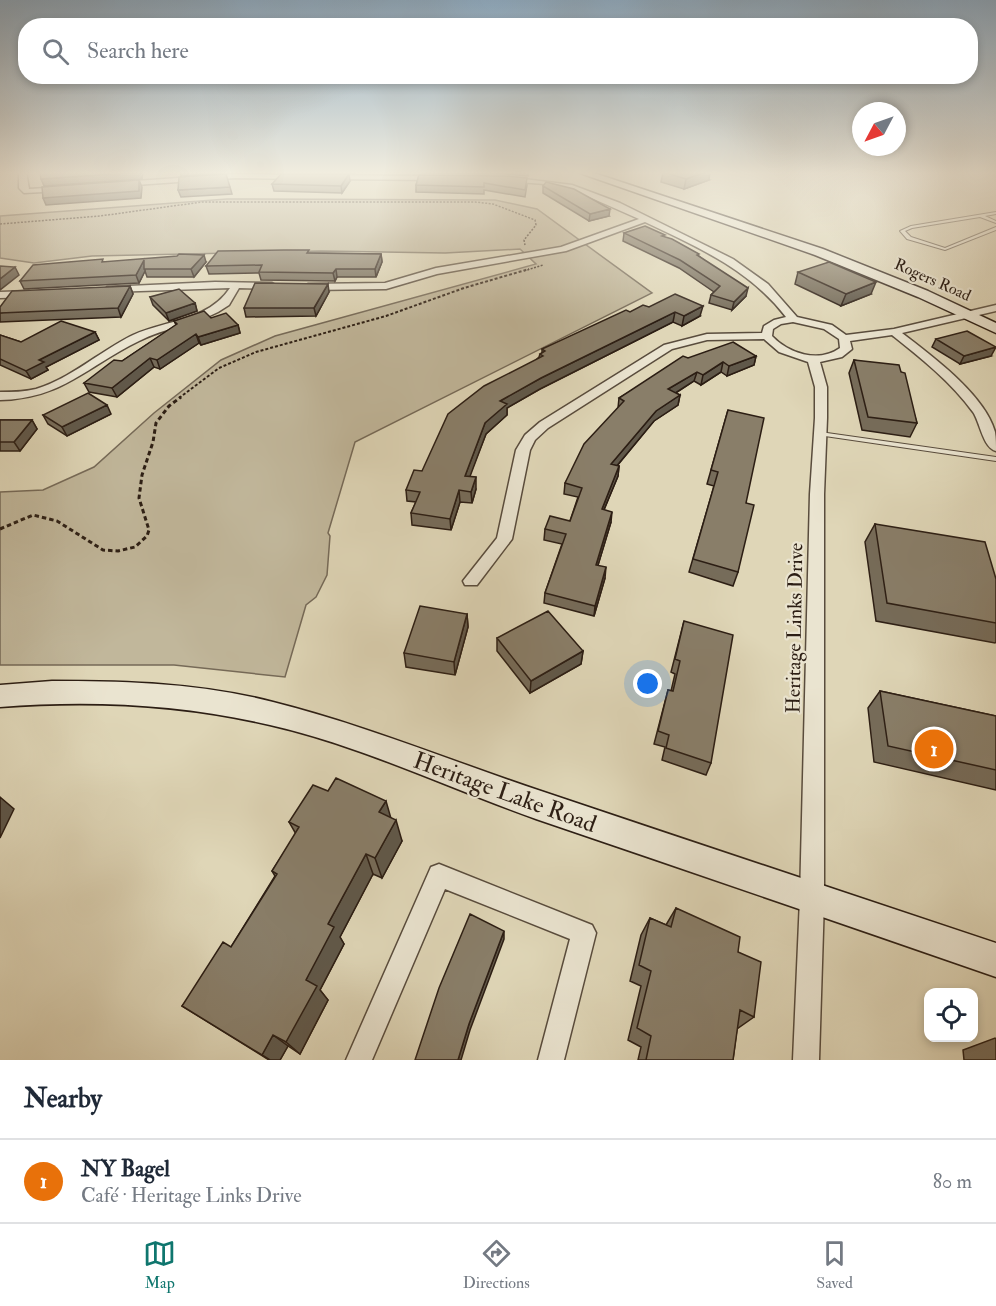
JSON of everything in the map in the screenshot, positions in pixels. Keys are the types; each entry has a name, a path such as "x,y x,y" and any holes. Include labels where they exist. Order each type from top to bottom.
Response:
{"main road":[{"name":"Rogers Road","path":"729,221 819,252 968,314 996,329"},
{"name":"Heritage Lake Road","path":"0,696 52,692 117,692 185,698 271,713 363,740 512,796 996,960"}],"street":[{"path":"99,290 236,286 380,287 436,271 535,254 580,243 639,221"},
{"path":"651,221 716,252 737,265 785,307 793,320"},
{"path":"0,396 29,395 65,383 138,337 214,310 225,303 236,286"},
{"path":"0,295 44,293"},
{"path":"767,336 768,328 772,324 793,320 828,327 844,338 894,333 996,308"},
{"path":"894,333 943,370 980,413 996,447"},
{"path":"471,581 504,539 523,450 530,438 544,425 668,347 707,337 767,336 778,348 788,353 813,358 835,357 846,349 844,338"},
{"name":"Heritage Links Drive","path":"806,1060 812,899 821,387 813,358"},
{"path":"358,1060 439,875 584,933 551,1060"}],"lane":[{"path":"945,221 911,227 902,231 909,238 945,249 996,228"},
{"path":"820,434 996,459"}],"path":[{"path":"0,224 38,221"},
{"path":"0,529 33,515 57,521 103,550 118,551 135,547 147,536 149,530 139,498 142,475 153,442 156,423 169,406 191,387 226,363 256,352 386,316 464,288 540,267 543,264 524,242 536,225 535,221"}],"shaded area":[{"path":"0,221 554,221 652,293 355,442 328,533 330,536 327,575 316,597 306,605 285,677 174,665 0,665 0,492 43,490 94,467 154,413 221,360 275,336 536,264 520,249 445,253 321,251 92,256 34,263 0,258"}],"building":[{"path":"645,226 699,254 697,255 748,288 734,302 711,295 720,286 680,260 624,233"},
{"path":"309,250 307,253 381,254 375,269 336,269 333,273 259,272 262,265 206,266 218,251"},
{"path":"179,254 204,255 191,269 144,269 144,260 136,275 20,281 33,265 103,259 102,262"},
{"path":"829,262 876,282 846,294 798,272"},
{"path":"0,266 15,267 0,279"},
{"path":"255,283 328,284 314,308 244,308"},
{"path":"130,286 118,308 0,313 0,307 12,291"},
{"path":"179,289 195,303 166,313 150,297"},
{"path":"675,294 703,306 684,316 675,312 541,378 500,401 507,404 485,423 465,476 476,477 471,492 459,490 450,519 411,513 420,492 406,490 414,470 422,471 448,414 484,386 543,356 540,354 545,351 542,349 626,310 630,312 643,305 649,307"},
{"path":"204,311 211,318 226,313 238,325 198,337 196,334 157,360 150,358 112,388 84,383 114,360 122,361 177,324 174,321"},
{"path":"61,321 95,332 39,360 44,362 26,371 0,359 0,335 21,342"},
{"path":"967,331 996,347 964,356 936,339"},
{"path":"733,342 756,356 729,366 723,362 703,375 697,372 668,389 680,395 656,411 611,464 619,466 602,509 612,512 596,565 606,567 595,606 545,593 566,534 545,529 550,516 570,521 582,488 565,483 584,444 624,401 619,398 683,356 688,358"},
{"path":"854,360 899,365 901,372 905,373 917,423 868,417"},
{"path":"88,393 107,405 62,427 43,415"},
{"path":"728,410 764,418 746,503 754,505 738,572 693,559 718,472 711,470"},
{"path":"0,420 32,420 14,442 0,442"},
{"path":"875,524 985,542 996,579 996,623 887,603"},
{"path":"420,606 467,614 454,662 404,653"},
{"path":"548,611 583,651 531,681 497,638"},
{"path":"684,621 733,635 711,763 666,748 669,735 658,731 668,690 673,691 680,661 675,659"},
{"path":"880,691 996,716 996,770 888,746"},
{"path":"336,778 386,801 379,812 396,820 375,858 366,854 328,924 334,927 306,980 317,986 286,1042 273,1035 262,1055 182,1006 223,942 231,947 277,874 272,871 299,827 289,822 313,785 328,791"},
{"path":"676,908 740,937 738,952 761,962 754,1017 740,1010 733,1060 646,1060 651,1036 637,1028 651,971 639,965 650,918 671,927"},
{"path":"470,914 504,931 458,1060 415,1060 439,988"}],"place":[{"name":"NY Bagel","path":"934,749"}]}
